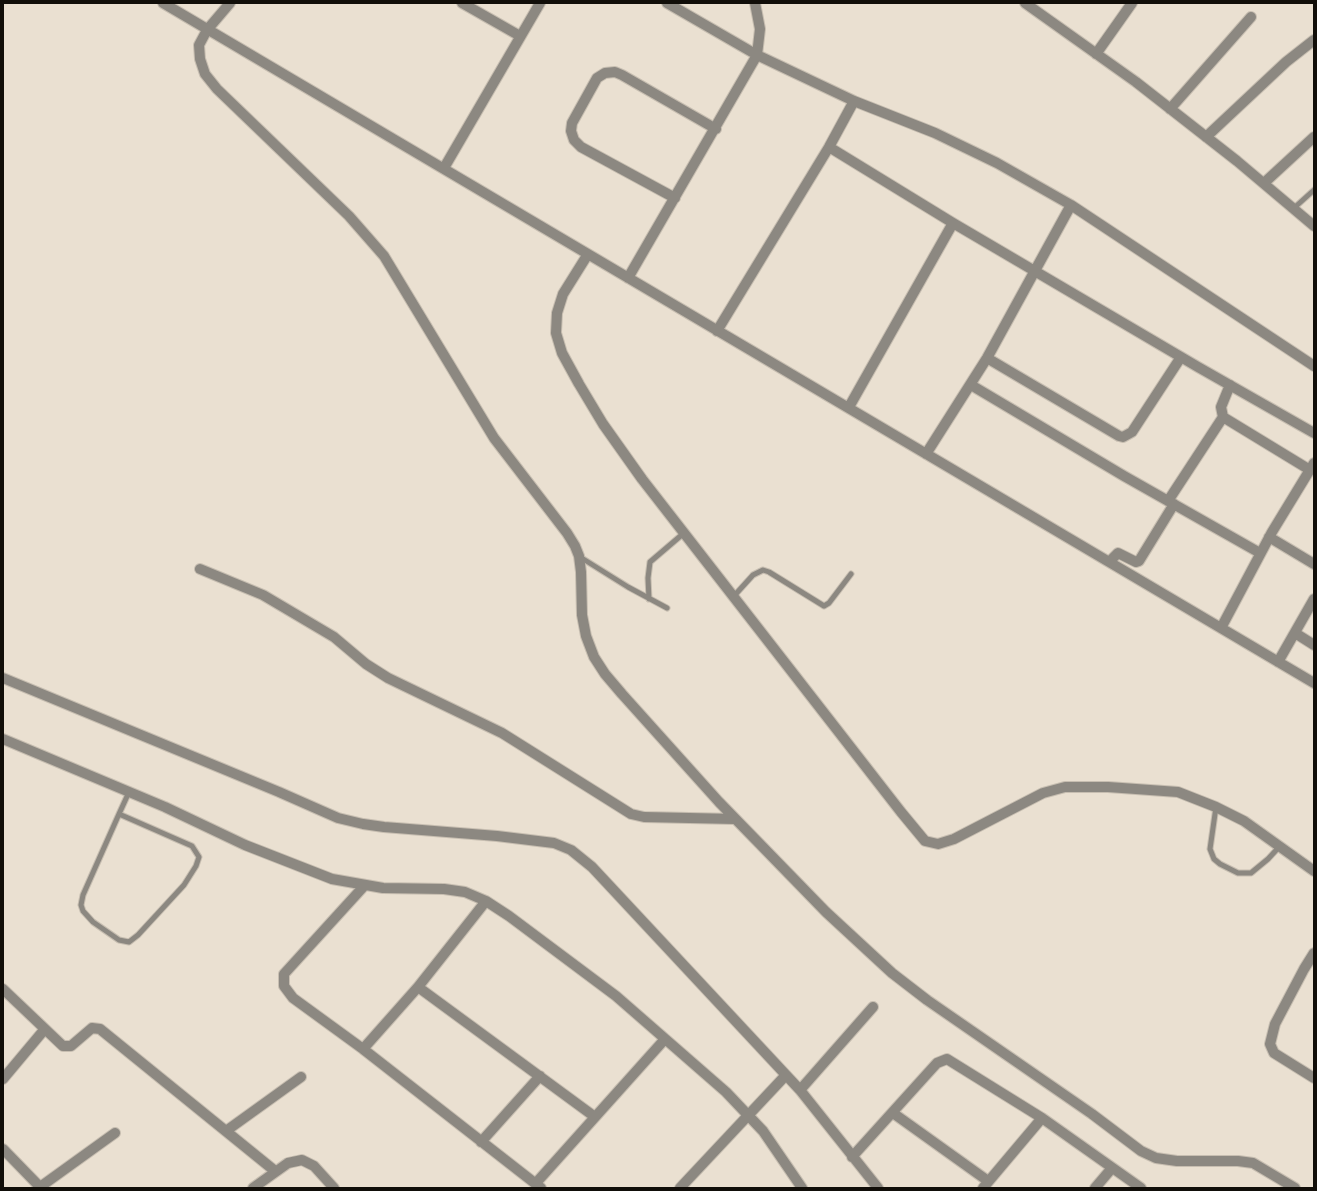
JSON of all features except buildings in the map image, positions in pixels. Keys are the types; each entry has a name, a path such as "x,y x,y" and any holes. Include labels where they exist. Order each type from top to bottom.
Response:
{"street":[{"path":"163,3 1314,683"},
{"path":"230,3 207,30 199,45 200,59 205,74 217,89 349,216 384,256 494,438 567,533 579,556 582,615 586,636 594,657 605,674 622,694 735,819 826,912 892,973 927,1000 1092,1114 1141,1152 1156,1158 1177,1161 1238,1161 1253,1163 1295,1188"},
{"path":"462,3 520,36"},
{"path":"444,168 540,3"},
{"path":"667,3 757,56 854,101 935,133 997,163 1071,205 1314,366"},
{"path":"628,278 716,129 757,56 760,29 755,3"},
{"path":"1096,54 1132,3"},
{"path":"1028,4 1206,136 1314,226"},
{"path":"1170,109 1251,17"},
{"path":"1206,136 1280,68 1314,40"},
{"path":"675,198 581,147 574,140 571,131 572,122 597,78 605,73 615,72 622,75 716,129"},
{"path":"717,331 829,147 854,101"},
{"path":"1264,183 1314,137"},
{"path":"829,147 954,223 1181,357 1314,433"},
{"path":"926,454 987,358 1071,205"},
{"path":"849,407 954,223"},
{"path":"588,254 563,294 557,313 556,333 562,353 603,424 642,479 925,841 938,844 954,839 1043,793 1065,787 1108,787 1178,792 1216,807 1244,821 1314,871"},
{"path":"987,358 1123,437 1132,432 1181,357"},
{"path":"971,385 1260,553"},
{"path":"1109,562 1118,553 1134,561 1139,561 1171,502 1222,417 1221,407 1230,385"},
{"path":"1220,628 1269,537 1312,466 1222,417"},
{"path":"1269,537 1314,564"},
{"path":"200,569 263,595 334,637 366,664 388,678 502,733 630,814 644,817 735,819"},
{"path":"1278,662 1314,599"},
{"path":"1294,633 1314,645"},
{"path":"3,678 272,789 338,818 377,826 497,836 554,843 571,850 592,867 800,1090 878,1188"},
{"path":"3,739 129,792 253,848 332,879 365,885 465,892 486,901 509,916 616,996 726,1092 749,1115 763,1132 802,1188"},
{"path":"365,885 284,974 284,986 293,998 363,1049 480,1142 538,1185 595,1117 665,1039"},
{"path":"363,1049 418,987 486,901"},
{"path":"1314,954 1304,969 1275,1024 1270,1044 1274,1053 1314,1078"},
{"path":"418,987 595,1117"},
{"path":"3,989 44,1030 63,1046 66,1047 74,1044 92,1028 100,1029 275,1171"},
{"path":"800,1090 874,1008"},
{"path":"3,1079 44,1030"},
{"path":"852,1157 937,1063 947,1059 1042,1118 1141,1188"},
{"path":"680,1188 786,1075"},
{"path":"480,1142 540,1076"},
{"path":"226,1131 301,1077"},
{"path":"893,1113 985,1185 1042,1118"},
{"path":"3,1149 40,1188 114,1133"},
{"path":"252,1188 275,1171 296,1161 307,1162 314,1166 334,1188"},
{"path":"1095,1188 1112,1168"}],"lane":[{"path":"1294,208 1314,190"},
{"path":"649,599 648,578 650,562 684,533"},
{"path":"579,556 649,599 667,608"},
{"path":"734,596 754,575 763,570 769,572 824,606 829,603 851,574"},
{"path":"119,814 192,846 196,850 199,857 196,866 184,885 138,935 129,942 118,940 92,922 83,911 81,905 83,895 119,814 129,792"},
{"path":"1216,807 1210,849 1214,859 1220,864 1238,873 1251,872 1268,860 1280,846"}]}
